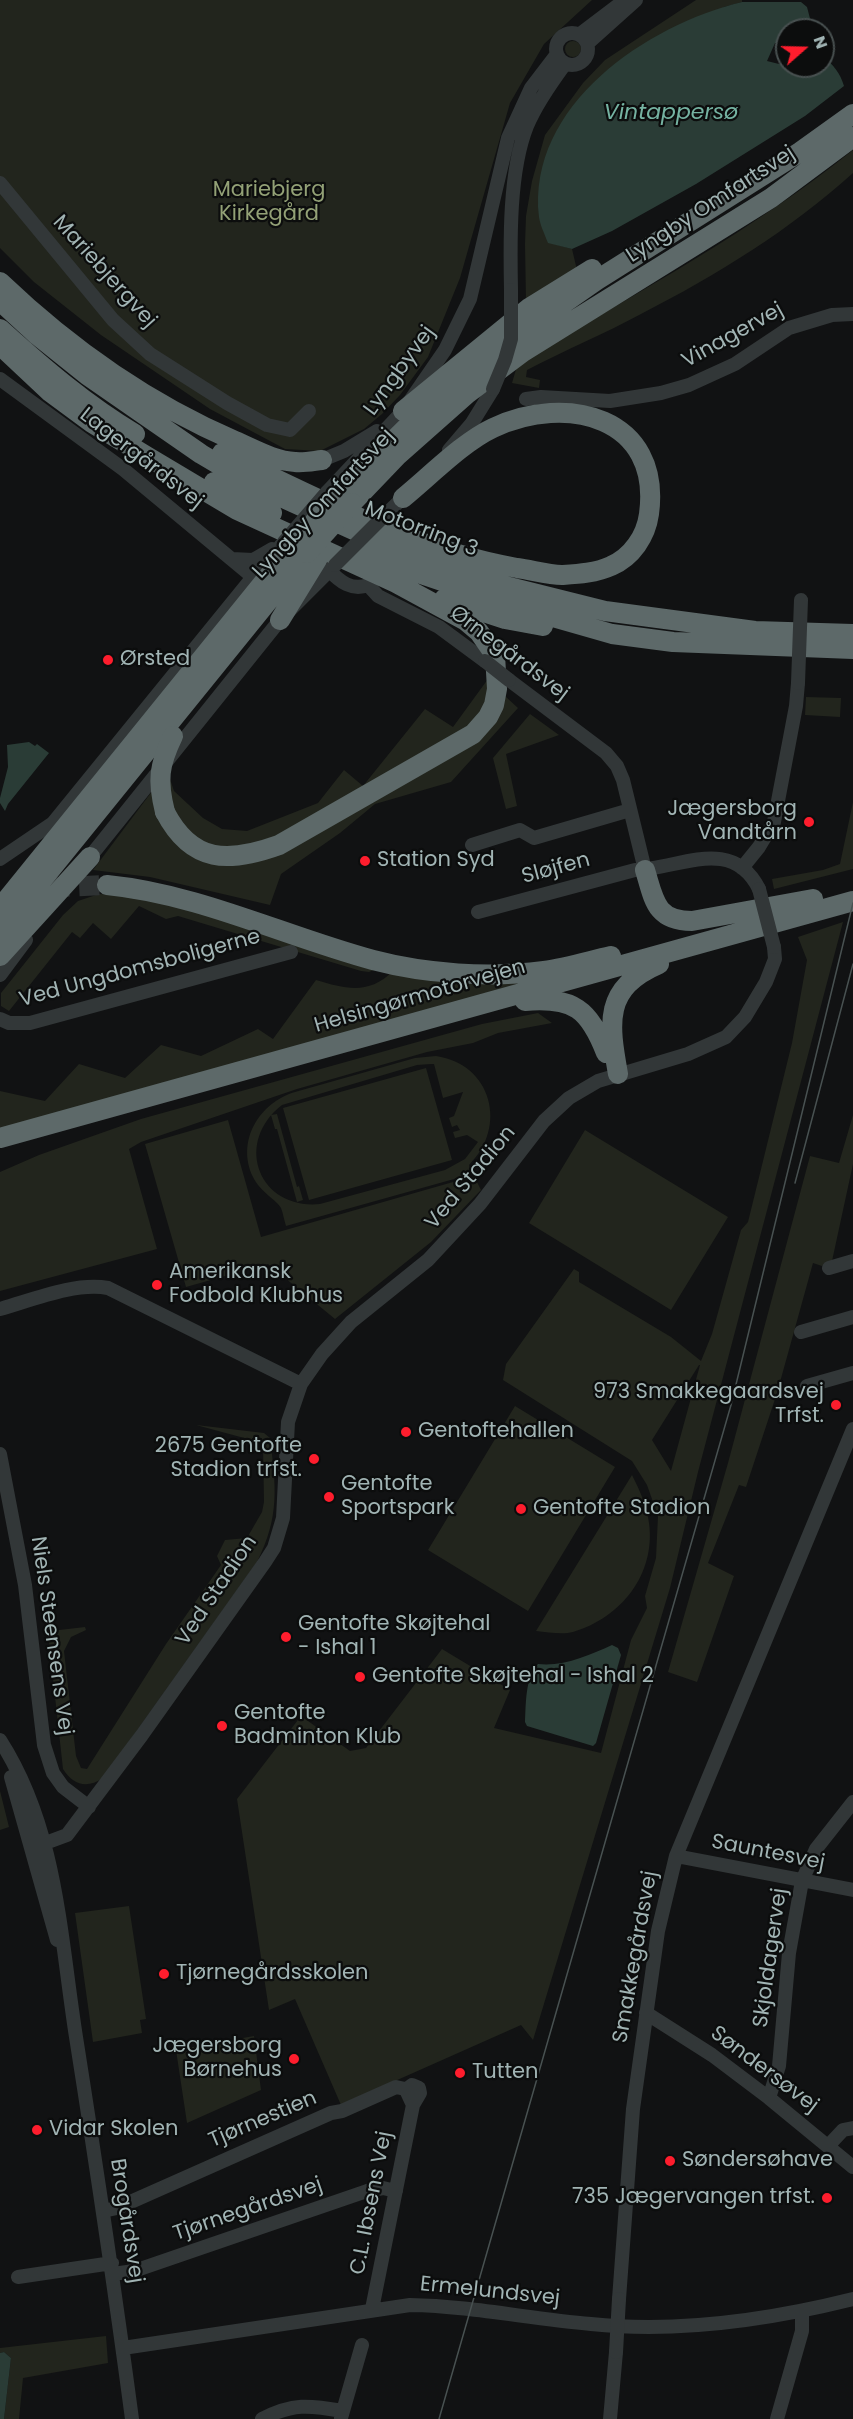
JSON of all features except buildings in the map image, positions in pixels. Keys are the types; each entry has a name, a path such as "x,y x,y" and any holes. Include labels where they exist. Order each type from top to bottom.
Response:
{"highway":[{"name":"Lyngby Omfartsvej","path":"0,932 311,556 345,499 415,419 531,326 597,280 801,152 853,114"},
{"name":"Lyngby Omfartsvej","path":"345,499 467,394 523,352 771,198 853,136"},
{"path":"397,417 529,308 661,225 801,152"},
{"path":"0,282 60,336 105,369 158,403 216,433 271,457 296,462 322,460"},
{"name":"Motorring 3","path":"0,301 37,335 87,375 201,454 250,483 382,543 489,582 605,611 755,631 853,634"},
{"name":"Motorring 3","path":"0,329 39,364 118,424 224,488 368,557 528,610 612,634 673,642 853,649"},
{"path":"0,345 50,392"},
{"path":"0,355 92,423 237,510 396,583 466,621 488,641 495,655 497,689 494,705 488,717 473,734 279,845 236,857 216,855 197,849 185,842 174,830 165,812 160,791 160,770 173,736 311,556"},
{"path":"158,424 393,532 483,562 559,575 590,573 612,566 629,555 648,525 652,489 646,466 637,447 622,432 606,421 575,413 531,407 514,420 480,435 404,498"},
{"path":"280,620 311,556"},
{"name":"Lyngby Omfartsvej","path":"0,908 311,556"},
{"path":"396,583 505,619 593,635 612,634"},
{"path":"0,895 53,823"},
{"path":"0,956 90,857"},
{"path":"645,870 655,903 663,913 678,920 692,921 813,899"},
{"name":"Helsingørmotorvejen","path":"107,885 168,894 374,960 436,971 493,973 544,971 601,958 853,888"},
{"name":"Helsingørmotorvejen","path":"0,1138 853,901"},
{"path":"618,1074 610,1028 614,1005 628,984 657,964 715,948 762,926"},
{"path":"487,1004 539,999 557,1000 570,1005 592,1021 618,1074"}],"street":[{"path":"584,39 625,0"},
{"path":"584,39 636,0"},
{"path":"570,32 584,39 588,54 581,63 570,65 561,59 556,45 561,36 570,32"},
{"name":"Lyngbyvej","path":"0,859 53,823 253,577 311,556 384,516 404,498 472,423 494,389 511,339 512,205 519,157 526,127 551,83 561,59"},
{"name":"Lyngbyvej","path":"311,556 397,417 445,350 470,299 508,138 531,88 561,59"},
{"name":"Mariebjergvej","path":"0,183 113,320 150,354 227,403 267,424 290,430 309,411"},
{"name":"Vinagervej","path":"531,407 541,398 609,401 662,393 689,385 735,364 789,328 832,315 853,314"},
{"name":"Lagergårdsvej","path":"0,378 123,469 253,577"},
{"path":"322,460 344,451 397,417"},
{"path":"232,559 311,556"},
{"name":"Ørnegårdsvej","path":"311,556 347,585 358,588 368,585 378,596 426,619 606,753 617,766 645,870"},
{"path":"742,868 759,847 774,822 796,706 801,600"},
{"path":"0,975 90,857 280,620"},
{"path":"472,845 520,831 534,838 630,810"},
{"path":"618,1074 688,1054 726,1037 745,1017 774,964 774,946 759,889 742,868 723,859 708,858 645,870"},
{"name":"Sløjfen","path":"478,912 635,870 645,870"},
{"name":"Ved Ungdomsboligerne","path":"0,1019 9,1023 30,1023 291,952"},
{"name":"Ved Stadion","path":"39,1846 68,1834 233,1609 273,1548 286,1501 288,1422 301,1384 322,1354 351,1322 428,1260 480,1204 544,1121 582,1088 618,1074"},
{"path":"828,1268 853,1261"},
{"path":"0,1309 79,1287 93,1285 108,1288 301,1384"},
{"path":"801,1332 853,1317"},
{"path":"807,1386 853,1373"},
{"name":"Smakkegårdsvej","path":"610,2419 633,2109 658,1931 676,1856 847,1458 853,1429"},
{"name":"Niels Steensens Vej","path":"0,1454 26,1585 44,1745 53,1773 63,1787 89,1807"},
{"name":"Brogårdsvej","path":"0,1740 27,1795 64,1959 113,2269 132,2419"},
{"name":"Brogårdsvej","path":"0,1754 39,1846"},
{"name":"Skjoldagervej","path":"769,2098 779,2066 789,1953 802,1881 816,1849 853,1802"},
{"name":"Sauntesvej","path":"676,1856 853,1890"},
{"name":"Søndersøvej","path":"646,2013 712,2055 853,2167"},
{"name":"Tjørnestien","path":"103,2211 117,2208 331,2113 342,2111 391,2089 400,2087 413,2098"},
{"name":"C.L. Ibsens Vej","path":"372,2309 413,2098"},
{"path":"828,2146 843,2130 853,2128"},
{"name":"Tjørnegårdsvej","path":"18,2277 113,2269 134,2271 367,2191 383,2188 396,2191"},
{"name":"Ermelundsvej","path":"123,2348 410,2305 448,2306 592,2325 641,2326 734,2321 802,2312 853,2299"},
{"path":"777,2419 802,2331 802,2312"},
{"path":"262,2419 297,2405 311,2405 341,2415 362,2345"}],"green space":[{"name":"Mariebjerg Kirkegård","path":"0,0 592,0 544,44 510,103 460,278 428,357 400,395 382,414 364,429 320,451 285,449 210,409 101,335 34,282 0,248"},
{"path":"696,0 742,0 742,2 724,7 548,242 572,249 577,270 526,302 526,216 532,181 545,135 583,83 605,60"},
{"path":"573,41 579,43 581,49 579,55 573,57 567,55 565,49 567,43"},
{"path":"853,150 853,173 804,214 752,250 669,299 527,370 526,377 540,380 539,388 512,383 517,366 531,355 736,233 776,207"},
{"path":"488,679 495,684 480,720 271,841 247,850 203,847 171,812 169,776 174,791 203,818 222,829 247,831 318,803 344,770 363,786 425,709 453,727"},
{"path":"505,696 518,708 451,782 375,804 340,833 281,874 270,905 150,877 93,870 153,790 157,811 222,863 444,757"},
{"path":"806,697 841,698 840,717 805,715"},
{"path":"530,714 559,735 506,754 517,806 506,809 493,758"},
{"path":"853,802 853,869 774,889 772,879 823,870 840,864"},
{"path":"99,894 137,896 176,905 378,968 369,972 361,971 178,916 166,919 139,906 111,939 93,923 80,938 72,932 9,1011 1,1006 1,993 63,915 78,901"},
{"path":"843,922 698,1472 670,1588 533,2040 521,2025 341,2105 295,1999 269,2010 237,1799 301,1716 350,1751 366,1748 442,1649 510,1690 494,1728 601,1753 631,1640 647,1608 645,1596 656,1558 658,1516 647,1485 632,1461 503,1380 506,1364 574,1269 579,1272 579,1282 671,1337 701,1361 712,1334 741,1230 748,1222 792,1043 807,960 798,937","holes":["700,1365 671,1471 652,1440"]},
{"path":"393,971 562,976 0,1131 0,1091 45,1101 79,1064 125,1078 161,1045 201,1056 258,1029 273,1039 316,980 337,986 366,987 384,979"},
{"path":"538,1013 552,1023 498,1033 473,1043 427,1052 297,1089 141,1142 129,1149 157,1249 0,1291 0,1172 39,1155 141,1119 482,1024"},
{"path":"436,1056 455,1061 470,1071 481,1084 488,1099 490,1116 488,1133 481,1150 469,1165 472,1174 286,1226 281,1208 256,1182 248,1163 249,1137 261,1114 282,1097 295,1092 415,1058","holes":["434,1064 443,1098 463,1092 454,1116 449,1118 452,1127 457,1125 460,1130 453,1132 455,1138 467,1135 478,1142 465,1159 445,1170 320,1204 299,1203 281,1196 268,1185 260,1171 256,1155 259,1137 267,1120 282,1105 417,1065"]},
{"path":"426,1068 452,1160 309,1200 283,1108"},
{"path":"277,1114 297,1187 299,1186 303,1200 297,1202 271,1115"},
{"path":"853,1115 853,1164 832,1261 822,1266 813,1263 777,1393 746,1487 739,1485 708,1563 734,1576 697,1682 668,1672 728,1463 810,1156 839,1163"},
{"path":"228,1120 261,1237 474,1176 481,1190 431,1242 335,1319 268,1264 186,1287 145,1144"},
{"path":"585,1130 728,1217 671,1310 529,1223"},
{"name":"Gentofte Stadion","path":"515,1406 615,1467 528,1611 428,1550"},
{"path":"196,1425 264,1433 270,1438 275,1487 270,1530 257,1562 103,1778 81,1784 71,1779 63,1769 48,1633 85,1627 86,1630 71,1637 64,1651 76,1756 81,1768 87,1769 166,1644 221,1565 217,1556 225,1540 247,1538 262,1512 264,1502 263,1445"},
{"path":"632,1475 647,1511 650,1542 647,1560 632,1591 620,1605 590,1625 569,1633 536,1631"},
{"path":"0,1791 9,1827 0,1830"},
{"path":"129,1906 146,2019 140,2020 142,2033 93,2042 75,1913"},
{"path":"254,2036 261,2090 187,2123 176,2050"},
{"path":"106,2336 108,2363 23,2378 19,2419 4,2419 11,2358 4,2352 0,2353 0,2348"}],"water":[{"name":"Vintappersø","path":"742,2 801,2 807,7 810,18 775,18 775,43 767,61 775,63 775,78 835,78 835,69 844,86 805,116 696,184 612,231 572,249 548,243 539,217 540,177 552,139 573,106 600,76 633,51 669,30 706,13"},
{"path":"29,742 35,746 37,744 49,753 8,804 5,811 0,798 8,767 7,745"},
{"path":"612,1645 618,1648 621,1655 596,1743 593,1746 527,1726 525,1722 527,1692 531,1676 538,1664 567,1662"},
{"path":"4,2352 11,2358 4,2419 0,2419 0,2353"}],"tunnel":[{"path":"20,895 60,887 107,885"}],"tram line":[{"path":"439,2419 731,1405 853,903"},
{"path":"795,1183 853,964"}],"place":[{"name":"Ørsted","path":"108,660"},
{"name":"Jægersborg Vandtårn","path":"809,822"},
{"name":"Station Syd","path":"365,861"},
{"name":"Amerikansk Fodbold Klubhus","path":"157,1285"},
{"name":"973 Smakkegaardsvej Trfst.","path":"836,1405"},
{"name":"Gentoftehallen","path":"406,1432"},
{"name":"2675 Gentofte Stadion trfst.","path":"314,1459"},
{"name":"Gentofte Sportspark","path":"329,1497"},
{"name":"Gentofte Stadion","path":"521,1509"},
{"name":"Gentofte Skøjtehal - Ishal 1","path":"286,1637"},
{"name":"Gentofte Skøjtehal - Ishal 2","path":"360,1677"},
{"name":"Gentofte Badminton Klub","path":"222,1726"},
{"name":"Tjørnegårdsskolen","path":"164,1974"},
{"name":"Jægersborg Børnehus","path":"294,2059"},
{"name":"Tutten","path":"460,2073"},
{"name":"Vidar Skolen","path":"37,2130"},
{"name":"Søndersøhave","path":"670,2161"},
{"name":"735 Jægervangen trfst.","path":"827,2198"}]}
